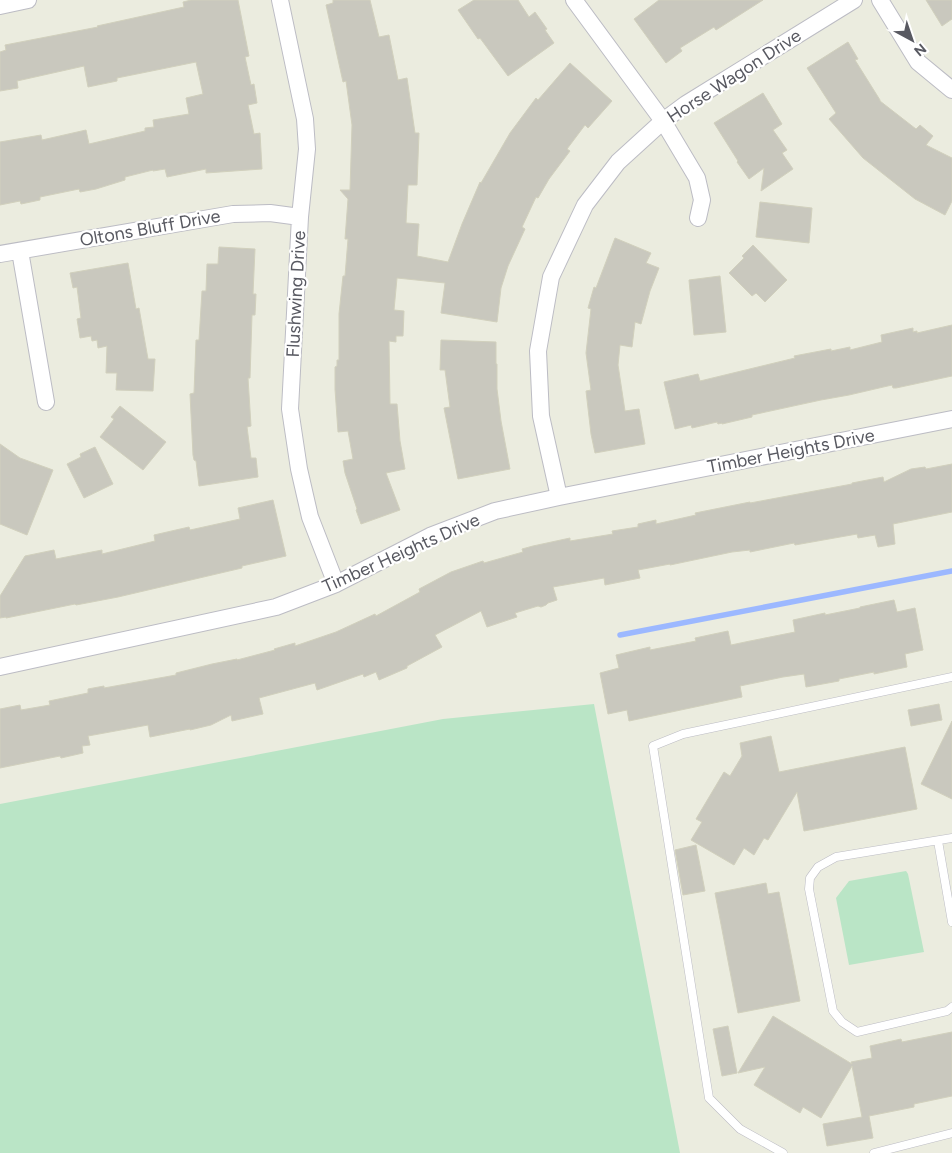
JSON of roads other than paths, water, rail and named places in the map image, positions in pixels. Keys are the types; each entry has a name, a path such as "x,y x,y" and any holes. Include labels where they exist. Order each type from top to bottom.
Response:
{"street":[{"path":"0,6 28,0"},
{"name":"Flushwing Drive","path":"280,0 305,119 306,149 300,217 290,409 299,469 310,517 336,584"},
{"path":"574,0 663,121 697,178 702,200 698,218"},
{"name":"Horse Wagon Drive","path":"559,497 541,416 538,351 552,277 585,205 618,162 663,121 686,104 854,0"},
{"path":"880,0 918,62 952,90"},
{"name":"Oltons Bluff Drive","path":"0,254 233,214 270,213 300,217"},
{"path":"20,251 46,402"},
{"name":"Timber Heights Drive","path":"0,667 276,607 336,584 430,536 495,511 952,419"}],"lane":[{"path":"783,1153 740,1129 709,1098 653,746 683,734 952,678"},
{"path":"952,838 836,858 818,867 810,878 808,889 833,1011 842,1022 857,1032 947,1011 952,1008"},
{"path":"938,841 952,922"},
{"path":"874,1153 952,1133"}],"waterway":[{"path":"620,635 952,571"}]}
